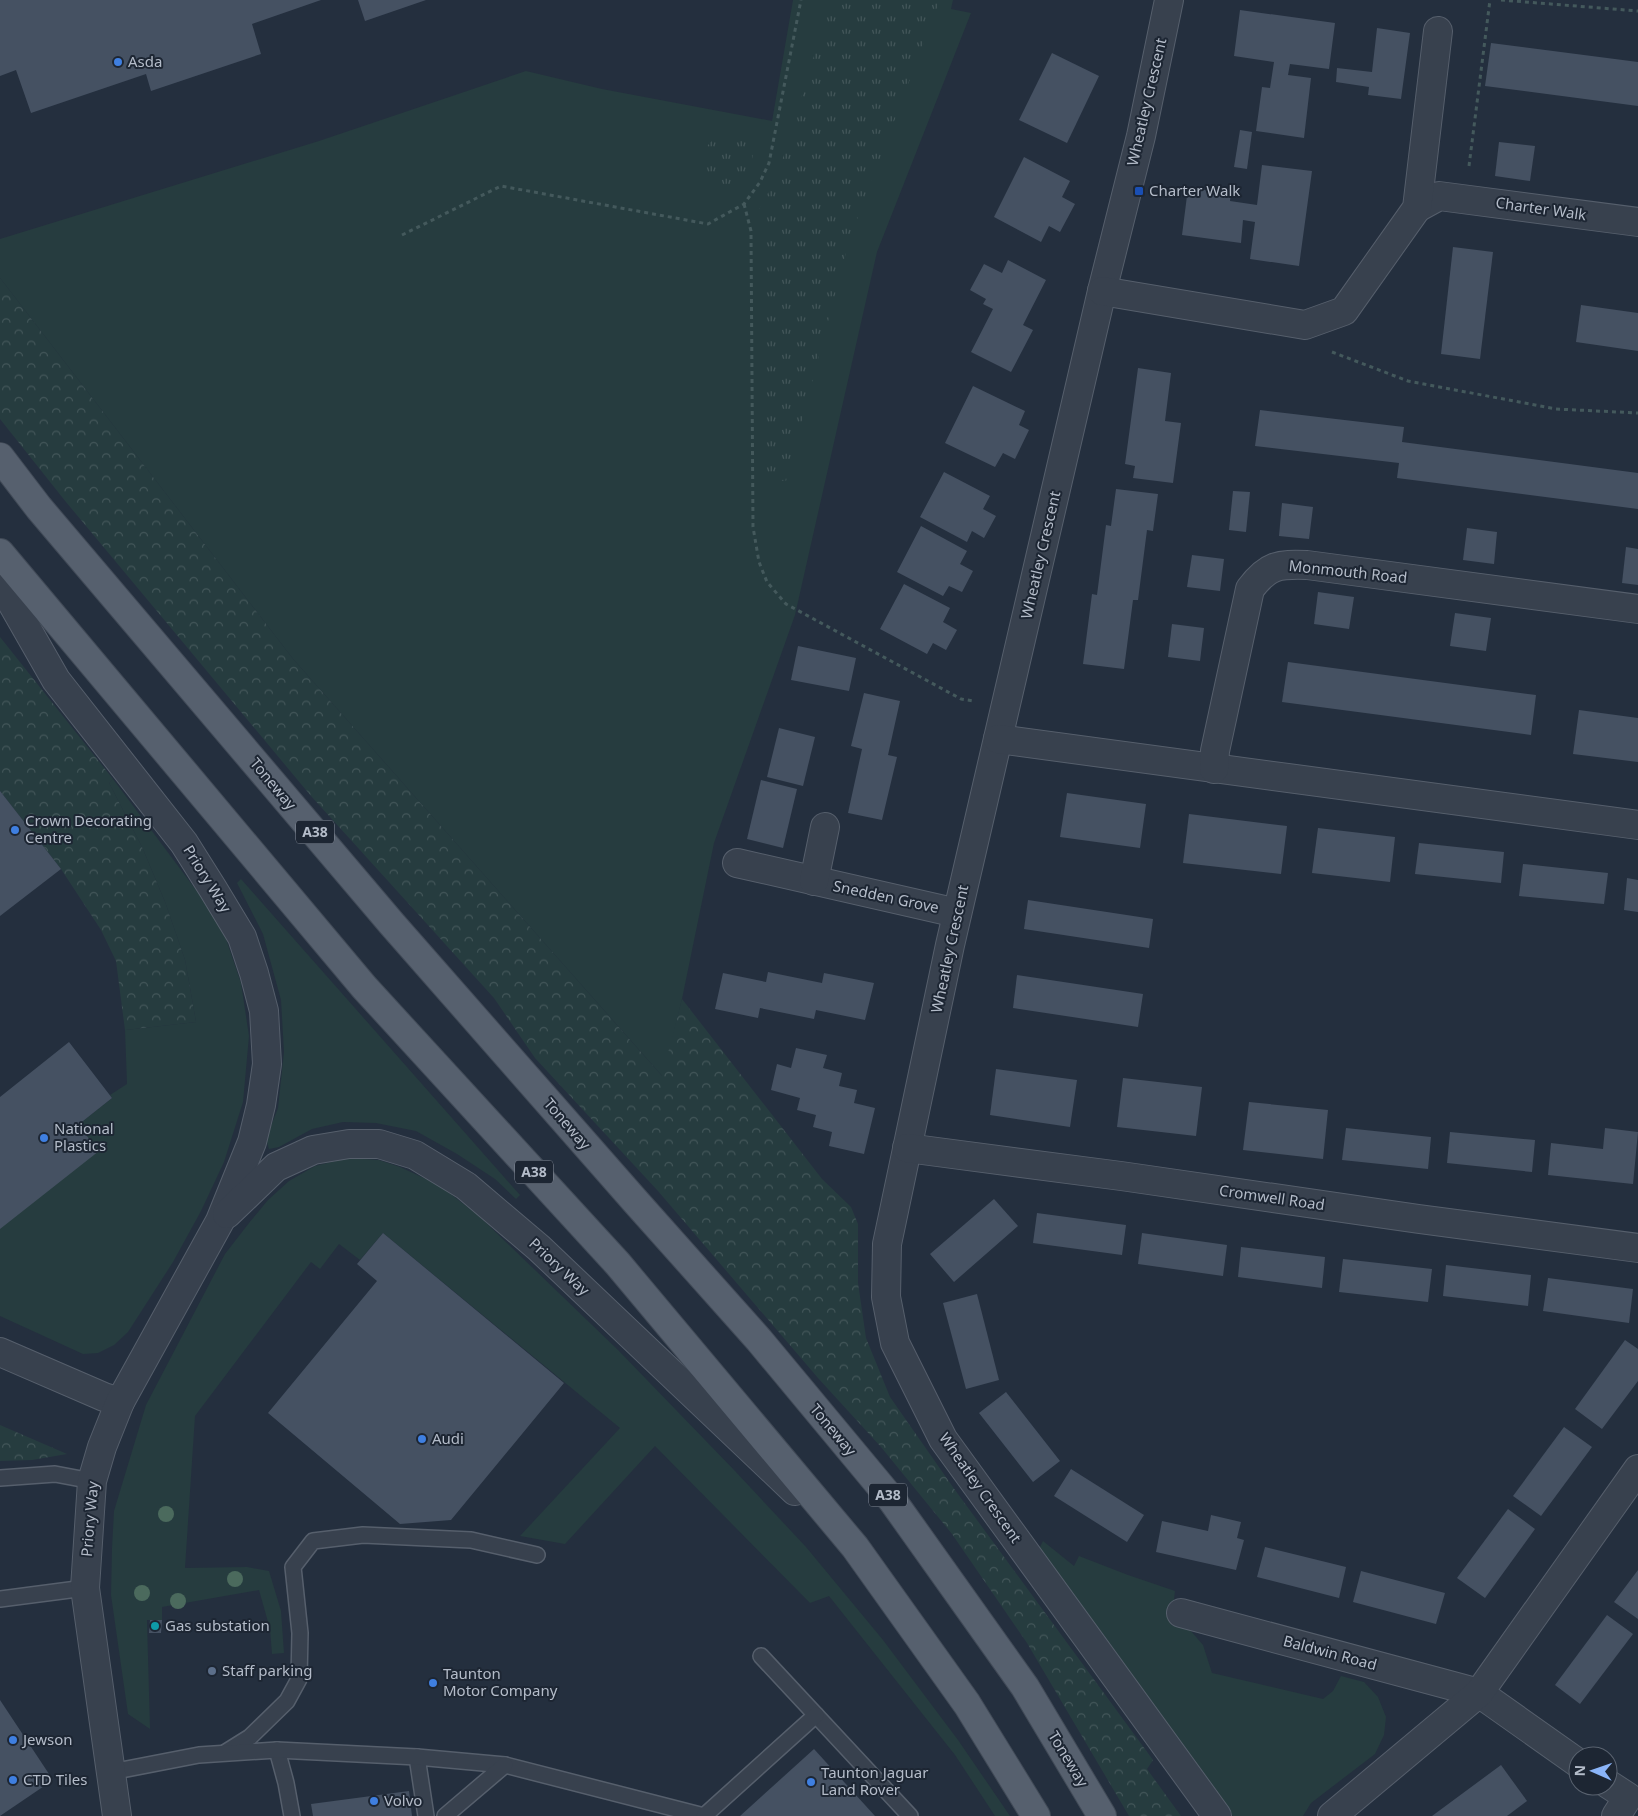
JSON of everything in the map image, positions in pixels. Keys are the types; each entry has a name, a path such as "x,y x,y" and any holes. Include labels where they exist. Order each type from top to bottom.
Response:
{"main road":[{"name":"Toneway","path":"0,457 39,508 392,924 759,1340 892,1500 1025,1687 1102,1816"},
{"name":"A38","path":"0,553 364,987 618,1264 855,1547 967,1704 1036,1816"}],"street":[{"name":"Wheatley Crescent","path":"1170,0 1141,136 1102,291 957,912 887,1244 886,1297 896,1343 943,1439 1217,1816"},
{"name":"Charter Walk","path":"1418,208 1438,31"},
{"name":"Charter Walk","path":"1102,291 1305,325 1344,311 1418,208 1439,196 1638,222"},
{"name":"Monmouth Road","path":"1214,769 1215,751 1250,589 1261,574 1281,564 1307,564 1638,609"},
{"name":"Priory Way","path":"0,582 56,680 184,843 242,937 264,1011 267,1064 261,1105 252,1142 220,1221 120,1402 102,1447 92,1481 84,1588 117,1816"},
{"path":"998,739 1638,825"},
{"name":"Snedden Grove","path":"814,881 825,827"},
{"name":"Snedden Grove","path":"737,863 957,912"},
{"name":"Priory Way","path":"220,1221 276,1167 313,1150 349,1144 379,1144 415,1154 466,1186 540,1248 855,1547"},
{"name":"Cromwell Road","path":"907,1148 1638,1248"},
{"path":"0,1352 104,1397 120,1402"},
{"path":"1332,1816 1479,1693 1638,1469"},
{"name":"Baldwin Road","path":"1181,1613 1479,1693 1568,1756"}],"lane":[{"path":"0,1478 55,1474 92,1481"},
{"path":"223,1754 250,1737 288,1701 299,1679 300,1633 293,1567 313,1541 363,1535 470,1540 537,1555"},
{"path":"0,1599 84,1588"},
{"path":"761,1656 910,1816"},
{"path":"111,1772 199,1755 277,1750 417,1757 505,1765 704,1816 816,1715"},
{"path":"277,1750 292,1816"},
{"path":"417,1757 426,1816"},
{"path":"444,1816 505,1765"}],"path":[{"path":"402,235 501,186 708,224 744,204 760,182 768,164 801,0"},
{"path":"1465,199 1490,0"},
{"path":"1501,0 1638,11"},
{"path":"744,204 751,231 753,527 759,562 767,582 786,604 961,699 1005,706"},
{"path":"1305,325 1331,351 1408,381 1556,409 1638,413"}],"green space":[{"path":"793,0 953,0 951,9 971,13 877,252 795,615 714,843 682,999 663,1077 293,659 0,278 0,239 319,141 526,71 602,89 772,121"},
{"path":"831,0 940,0 850,238 786,481 766,479 765,234 759,210 778,174"},
{"path":"723,135 733,135 746,142 753,155 753,165 746,178 733,185 723,185 714,181 707,174 703,165 703,155 707,146 714,139"},
{"path":"0,278 293,659 662,1076 682,999 822,1179 851,1207 858,1224 858,1283 866,1338 890,1397 955,1490 1153,1760 1147,1769 1181,1816 1129,1816 1027,1643 952,1534 881,1447 818,1378 658,1191 535,1058 494,998 311,796 66,502 0,419"},
{"path":"0,637 113,779 109,783 142,847 165,902 185,960 196,1022 125,1030 116,961 101,930 61,869 0,791"},
{"path":"113,779 205,902 226,939 241,983 249,1036 243,1102 224,1162 201,1211 173,1262 128,1332 114,1345 98,1353 83,1354 0,1316 0,1229 78,1125 112,1098 110,1095 127,1084 125,1030 196,1022 185,960 165,902 142,847 109,783"},
{"path":"241,879 520,1195 516,1199 495,1179 457,1154 416,1131 376,1123 343,1122 312,1129 279,1147 269,1149 266,1139 278,1108 284,1052 281,1000 263,934 237,883"},
{"path":"348,1158 379,1160 400,1167 439,1185 479,1216 618,1350 806,1547 883,1640 958,1740 1010,1816 995,1816 955,1755 829,1596 810,1603 655,1446 565,1544 520,1536 620,1428 383,1233 360,1260 339,1244 320,1269 311,1262 195,1416 185,1568 247,1567 269,1571 281,1611 284,1653 272,1654 270,1629 259,1590 162,1607 162,1620 147,1620 150,1729 128,1714 111,1595 114,1511 146,1405 225,1254 249,1223 268,1200 289,1181 315,1166"},
{"path":"0,1425 67,1454 32,1460 0,1461"},
{"path":"1043,1541 1074,1566 1079,1556 1175,1591 1171,1625 1190,1630 1203,1645 1212,1673 1323,1699 1333,1691 1341,1676 1364,1682 1378,1697 1386,1717 1384,1735 1375,1754 1311,1803 1303,1816 1233,1816 1225,1810 1039,1549"}],"building":[{"name":"Asda","path":"0,0 321,0 252,24 261,54 151,91 146,74 31,113 16,70 0,76"},
{"path":"358,0 426,0 365,21"},
{"path":"1240,10 1335,23 1329,69 1290,64 1288,75 1311,78 1304,138 1256,131 1262,87 1270,88 1274,62 1234,56"},
{"path":"1377,28 1410,33 1401,99 1368,95 1369,87 1336,82 1337,68 1372,72"},
{"path":"1491,43 1638,62 1638,106 1485,86"},
{"path":"1052,53 1099,76 1067,143 1019,120"},
{"path":"1240,130 1252,132 1247,169 1234,167"},
{"path":"1499,142 1535,146 1530,181 1495,176"},
{"path":"1024,157 1070,181 1062,197 1075,204 1060,232 1049,226 1041,242 994,217"},
{"path":"1262,165 1312,171 1299,266 1250,259 1255,222 1243,220 1241,243 1182,235 1188,188 1231,193 1230,201 1257,205"},
{"path":"1453,247 1493,252 1480,359 1441,354"},
{"path":"1008,260 1046,280 1023,325 1033,330 1011,372 971,352 993,309 983,304 986,299 970,290 984,264 1002,273"},
{"path":"1581,305 1638,313 1638,351 1576,342"},
{"path":"1138,368 1171,373 1165,421 1181,423 1173,483 1133,478 1135,466 1125,464"},
{"path":"973,386 1025,411 1019,425 1029,430 1015,459 1003,453 995,467 945,443"},
{"path":"1260,410 1404,427 1402,442 1638,473 1638,509 1397,478 1399,463 1255,446"},
{"path":"944,472 990,496 983,509 996,516 984,538 972,531 967,542 920,517"},
{"path":"1116,489 1158,494 1153,531 1147,530 1138,600 1133,600 1124,669 1083,664 1092,594 1097,595 1106,525 1111,526"},
{"path":"1233,491 1250,492 1246,532 1229,530"},
{"path":"1282,503 1313,507 1309,539 1279,536"},
{"path":"921,526 967,551 960,564 973,571 962,592 949,586 943,596 897,572"},
{"path":"1467,528 1497,532 1494,564 1463,560"},
{"path":"1626,547 1638,549 1638,585 1622,583"},
{"path":"1192,555 1224,559 1220,591 1187,587"},
{"path":"904,584 950,608 943,622 957,630 946,650 933,643 927,654 880,629"},
{"path":"1318,592 1354,597 1349,629 1314,624"},
{"path":"1455,613 1491,618 1486,651 1450,646"},
{"path":"1172,624 1204,628 1200,661 1168,657"},
{"path":"798,646 856,658 849,691 791,680"},
{"path":"1288,662 1536,695 1531,735 1282,702"},
{"path":"864,693 900,701 888,755 897,757 882,820 848,813 862,749 851,746"},
{"path":"1579,710 1638,718 1638,762 1573,754"},
{"path":"779,728 815,737 803,786 767,777"},
{"path":"761,780 797,789 783,848 747,839"},
{"name":"Crown Decorating Centre","path":"0,791 61,869 0,916"},
{"path":"1067,793 1146,804 1140,848 1060,837"},
{"path":"1189,814 1287,826 1281,874 1183,863"},
{"path":"1318,828 1395,837 1390,882 1312,873"},
{"path":"1419,843 1504,852 1501,883 1415,874"},
{"path":"1523,864 1608,873 1604,904 1519,896"},
{"path":"1627,878 1638,880 1638,912 1624,910"},
{"path":"1028,900 1153,919 1149,948 1024,929"},
{"path":"768,972 822,983 824,973 874,983 865,1020 816,1010 814,1019 760,1008 758,1018 715,1009 723,973 766,982"},
{"path":"1017,975 1143,994 1138,1027 1013,1008"},
{"name":"National Plastics","path":"69,1042 112,1098 78,1125 99,1151 0,1229 0,1097"},
{"path":"796,1048 827,1055 823,1068 842,1073 839,1086 857,1090 854,1103 875,1108 864,1154 829,1146 832,1132 813,1127 816,1115 797,1110 800,1098 771,1090 777,1064 791,1068"},
{"path":"996,1069 1077,1080 1070,1127 990,1115"},
{"path":"1123,1078 1202,1087 1196,1136 1117,1127"},
{"path":"1249,1102 1328,1110 1323,1159 1243,1150"},
{"path":"1346,1128 1431,1137 1428,1169 1342,1160"},
{"path":"1605,1128 1638,1132 1633,1184 1548,1175 1551,1143 1603,1149"},
{"path":"1450,1132 1535,1140 1532,1172 1447,1163"},
{"path":"994,1199 1018,1226 954,1282 930,1254"},
{"path":"1037,1213 1126,1225 1122,1255 1033,1243"},
{"name":"Audi","path":"383,1233 564,1383 451,1520 400,1524 268,1413 377,1281 357,1264"},
{"path":"1142,1233 1227,1245 1223,1276 1138,1264"},
{"path":"1241,1247 1325,1257 1322,1288 1238,1277"},
{"path":"1343,1259 1432,1269 1428,1302 1339,1292"},
{"path":"1446,1265 1531,1275 1528,1306 1443,1296"},
{"path":"1548,1278 1633,1289 1629,1323 1543,1311"},
{"path":"977,1294 999,1380 966,1389 943,1303"},
{"path":"1625,1340 1638,1349 1638,1381 1602,1429 1575,1409"},
{"path":"1006,1392 1060,1461 1033,1482 979,1413"},
{"path":"1564,1427 1592,1447 1541,1516 1513,1496"},
{"path":"1071,1469 1144,1515 1127,1542 1054,1496"},
{"path":"1508,1509 1535,1529 1485,1598 1457,1578"},
{"path":"1211,1515 1241,1522 1237,1538 1244,1540 1236,1570 1156,1552 1162,1521 1208,1531"},
{"path":"1265,1547 1346,1567 1339,1598 1257,1577"},
{"path":"1638,1570 1638,1619 1614,1602"},
{"path":"1361,1571 1445,1593 1436,1624 1353,1602"},
{"path":"1607,1615 1633,1634 1580,1704 1555,1685"},
{"name":"Gas substation","path":"150,1620 162,1620 161,1633 149,1633"},
{"name":"Jewson","path":"0,1700 53,1780 0,1816"},
{"name":"Taunton Jaguar Land Rover","path":"814,1749 875,1816 740,1816"},
{"path":"1501,1765 1527,1801 1507,1816 1432,1816"},
{"name":"Volvo","path":"409,1791 412,1816 313,1816 311,1804"}],"place":[{"name":"Asda","path":"118,62"},
{"name":"Charter Walk","path":"1139,191"},
{"name":"Crown Decorating Centre","path":"15,830"},
{"name":"National Plastics","path":"44,1138"},
{"name":"Audi","path":"422,1439"},
{"name":"Gas substation","path":"155,1626"},
{"name":"Staff parking","path":"212,1671"},
{"name":"Taunton Motor Company","path":"433,1683"},
{"name":"Jewson","path":"13,1740"},
{"name":"CTD Tiles","path":"13,1780"},
{"name":"Taunton Jaguar Land Rover","path":"811,1782"},
{"name":"Volvo","path":"374,1801"}]}
